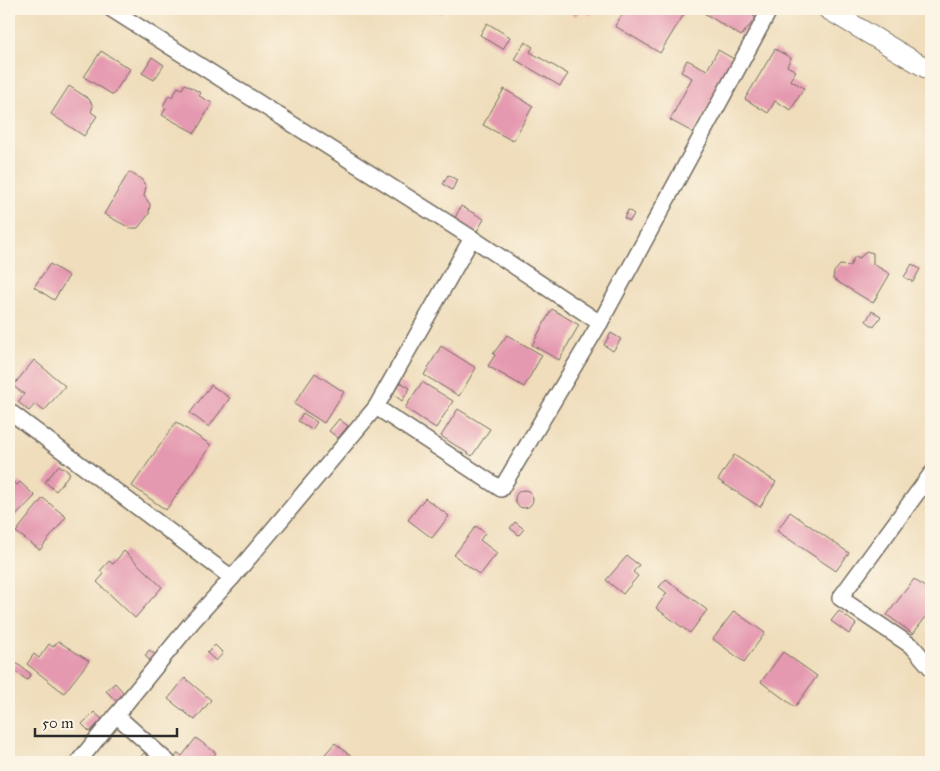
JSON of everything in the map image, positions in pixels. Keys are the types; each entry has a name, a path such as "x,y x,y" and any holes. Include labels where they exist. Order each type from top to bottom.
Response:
{"street":[{"path":"111,9 472,238 600,323"},
{"path":"376,407 501,489 600,323 770,9"},
{"path":"827,9 931,71"},
{"path":"78,762 192,622 232,578 376,407 472,238"},
{"path":"9,411 232,578"},
{"path":"931,474 840,598 913,647 931,668"},
{"path":"116,715 168,762"}],"building":[{"path":"434,9 445,9 441,14"},
{"path":"565,9 581,9 576,16"},
{"path":"581,9 595,9 591,15"},
{"path":"626,9 687,9 660,53 615,26"},
{"path":"707,9 757,9 753,16 756,18 741,36 704,13"},
{"path":"487,23 510,37 503,49 480,35"},
{"path":"525,42 533,47 530,52 568,74 560,86 514,59"},
{"path":"775,49 791,58 787,66 796,71 790,80 804,88 791,110 775,101 768,113 745,99"},
{"path":"718,50 734,59 694,133 670,120 692,78 681,72 687,60 707,70"},
{"path":"101,51 130,69 113,95 84,77"},
{"path":"152,57 164,65 154,80 142,73"},
{"path":"185,84 201,93 199,96 212,103 195,133 162,115 166,108 163,106 169,95 172,97 178,87 182,89"},
{"path":"69,86 89,99 93,106 91,112 97,116 84,136 51,114"},
{"path":"504,89 533,106 513,141 483,125"},
{"path":"129,172 141,179 146,186 144,196 150,204 149,214 138,228 130,228 104,214"},
{"path":"448,175 457,180 452,190 443,184"},
{"path":"461,206 484,219 476,233 454,220"},
{"path":"628,210 634,214 630,221 624,218"},
{"path":"866,251 873,253 873,264 890,274 873,303 833,279 834,272 840,265 850,266 855,256 860,258"},
{"path":"50,264 69,276 54,300 34,287"},
{"path":"912,264 920,269 913,282 904,277"},
{"path":"552,309 579,325 559,360 532,345"},
{"path":"872,311 881,316 874,327 866,321"},
{"path":"611,333 621,339 613,351 604,345"},
{"path":"507,335 542,355 524,387 488,366 495,355 493,354"},
{"path":"441,346 476,368 459,396 424,375"},
{"path":"34,360 65,386 44,411 35,404 29,411 18,402 24,394 13,386"},
{"path":"315,373 344,392 324,423 294,404"},
{"path":"400,382 410,388 402,401 393,394"},
{"path":"422,382 453,401 436,428 405,408"},
{"path":"211,385 230,398 209,427 190,413"},
{"path":"458,409 490,429 472,456 441,436"},
{"path":"303,413 317,422 312,430 298,421"},
{"path":"339,419 348,426 338,438 329,431"},
{"path":"176,422 211,445 166,510 132,486"},
{"path":"734,455 776,482 760,507 718,480"},
{"path":"59,465 70,473 56,491 45,482"},
{"path":"9,479 17,485 20,482 35,496 9,523"},
{"path":"524,490 530,493 533,499 530,505 524,508 518,505 515,499 518,493"},
{"path":"43,498 66,517 40,550 16,532"},
{"path":"425,498 449,516 432,538 408,520"},
{"path":"790,512 849,553 836,571 777,531"},
{"path":"515,522 524,529 519,535 510,528"},
{"path":"476,526 485,533 480,540 497,553 480,575 454,555"},
{"path":"124,551 162,587 135,618 97,582 104,574 100,571 109,561 113,564"},
{"path":"627,556 639,565 633,572 638,576 623,594 606,580"},
{"path":"666,579 707,610 690,633 656,608 667,593 659,587"},
{"path":"914,579 931,592 931,610 913,634 887,615"},
{"path":"734,611 765,633 744,662 713,639"},
{"path":"839,611 856,624 849,634 831,621"},
{"path":"58,641 89,661 64,693 27,664 34,654 39,658 49,644 53,647"},
{"path":"215,645 223,653 216,661 207,653"},
{"path":"149,650 158,657 153,663 145,656"},
{"path":"783,652 817,676 795,707 761,682"},
{"path":"16,663 31,674 27,680 12,669"},
{"path":"185,678 211,700 195,720 168,699"},
{"path":"115,683 125,694 117,702 106,691"},
{"path":"94,712 102,719 90,732 82,724"},
{"path":"196,738 216,753 209,762 173,761 178,753 182,756"},
{"path":"335,743 358,762 318,762"},
{"path":"144,753 155,762 136,762"}]}
